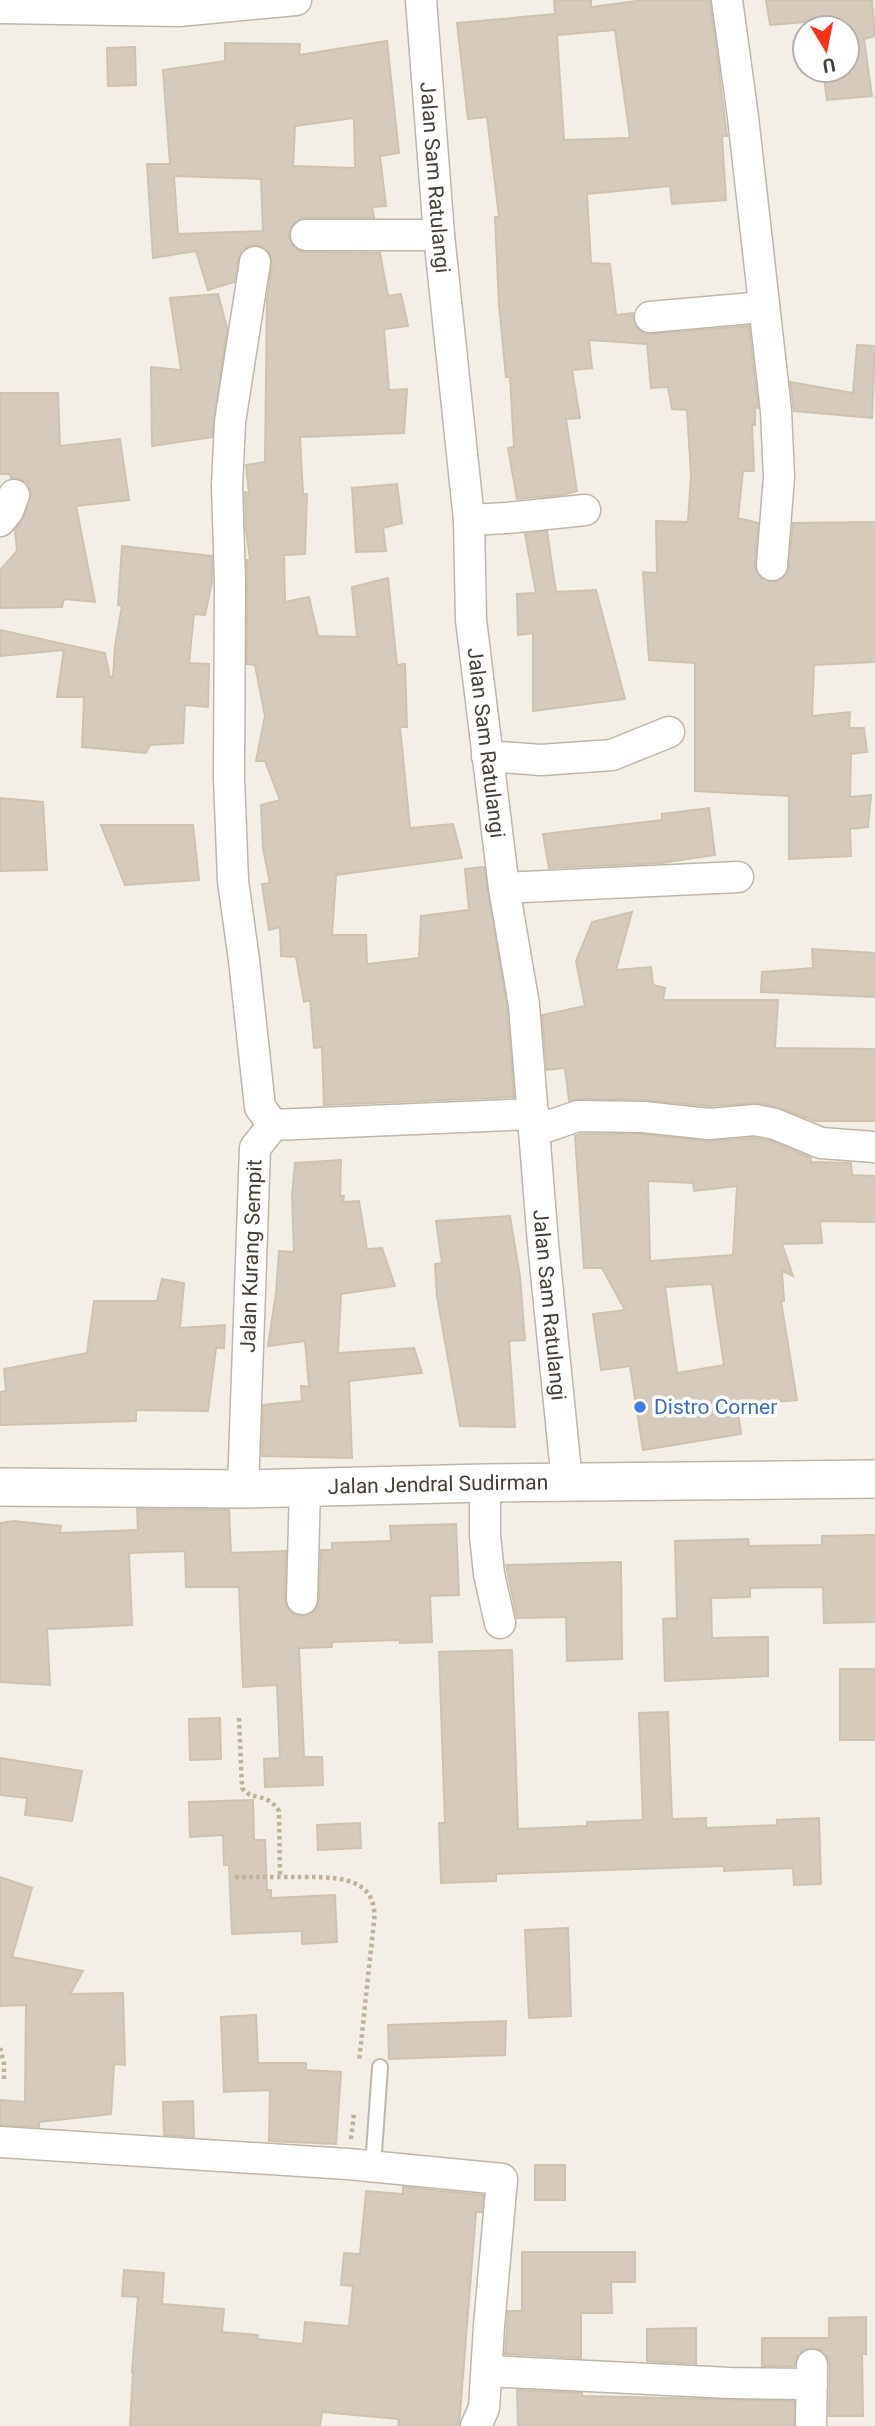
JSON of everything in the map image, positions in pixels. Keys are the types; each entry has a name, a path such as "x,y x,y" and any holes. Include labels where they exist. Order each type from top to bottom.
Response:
{"street":[{"path":"0,8 179,11 296,0"},
{"name":"Jalan Sam Ratulangi","path":"421,0 439,235 469,520 471,620 504,888 524,1005 567,1482"},
{"path":"727,0 744,130 778,446 779,477 772,565"},
{"path":"306,235 439,235"},
{"path":"255,262 230,422 227,486 230,581 229,778 233,881 260,1107 274,1125 534,1123 578,1116 643,1117 709,1124 755,1120 775,1124 821,1143 875,1147"},
{"path":"650,317 764,307"},
{"path":"0,521 8,511 14,495"},
{"path":"469,520 585,509"},
{"path":"487,756 541,760 612,755 669,732"},
{"path":"504,888 738,877"},
{"name":"Jalan Kurang Sempit","path":"243,1489 255,1148 274,1125"},
{"name":"Jalan Jendral Sudirman","path":"0,1487 243,1489 485,1483 875,1479"},
{"path":"485,1483 485,1535 489,1574 500,1623"},
{"path":"302,1600 305,1488"},
{"path":"0,2143 361,2165 502,2179 484,2408 476,2426"},
{"path":"487,2371 730,2383 812,2374 811,2426"}],"lane":[{"path":"361,2165 380,2067"}],"path":[{"path":"239,1718 242,1788 249,1795 268,1798 279,1811 280,1877"},
{"path":"235,1877 337,1877 356,1884 374,1901 376,1908 358,2070"},
{"path":"0,2048 4,2079"},
{"path":"354,2110 361,2165"}],"building":[{"path":"554,0 591,0 591,7 644,0 710,0 727,136 722,136 726,200 672,204 670,186 587,194 591,263 610,264 616,315 633,313 635,326 643,333 749,326 758,408 755,407 755,425 752,425 754,471 743,471 738,518 758,523 755,564 756,572 762,579 771,582 780,580 787,574 793,523 875,522 875,662 814,665 812,716 850,712 849,728 864,728 867,752 851,754 850,797 871,795 868,827 850,829 851,856 789,859 789,796 695,791 695,663 649,660 643,572 657,573 656,521 688,522 691,475 687,410 672,409 668,387 651,388 647,344 589,340 592,368 572,370 580,418 566,419 577,491 517,499 508,448 514,447 510,377 506,377 499,305 495,217 499,217 487,117 468,119 457,23 555,14","holes":["615,30 630,138 564,140 557,35"]},
{"path":"766,0 872,0 875,36 864,39 872,96 827,100 825,84 861,84 861,14 791,14 791,23 770,25"},
{"path":"387,41 399,153 380,156 386,206 372,207 374,218 298,220 291,227 289,236 291,244 305,252 380,253 388,296 401,294 408,326 384,329 389,390 407,389 404,433 300,437 303,494 307,494 305,554 284,555 285,602 309,597 318,636 357,637 352,587 388,578 397,665 405,664 407,727 400,727 410,828 453,824 462,858 336,875 332,935 366,935 367,964 419,958 421,916 469,910 465,869 484,867 507,1007 514,1097 324,1105 322,1047 314,1048 310,1000 304,1002 296,957 281,956 280,927 269,930 262,884 270,883 263,849 261,805 280,800 265,761 256,761 265,716 255,665 247,664 247,560 250,560 245,492 249,493 246,465 265,462 267,300 271,256 266,249 258,245 248,246 238,259 234,282 208,290 196,251 153,258 147,164 170,164 163,70 225,61 225,43 300,44 299,55","holes":["354,118 355,168 293,166 295,126","174,176 261,179 263,231 178,234"]},
{"path":"135,47 136,85 108,86 107,48"},
{"path":"218,294 227,328 212,437 152,446 151,367 181,370 170,298"},
{"path":"857,345 875,346 872,418 794,411 790,382 853,393"},
{"path":"0,393 58,393 60,446 120,439 129,500 76,506 95,602 64,599 62,607 0,608 0,570 17,551 15,530 24,517 31,493 28,484 21,479 11,478 10,474 0,474"},
{"path":"397,484 402,523 383,528 386,551 356,552 352,488"},
{"path":"547,531 556,592 596,590 625,699 533,711 533,633 518,635 517,594 536,593 525,534"},
{"path":"122,546 212,556 212,582 205,615 194,614 189,663 209,664 208,707 185,705 183,743 150,745 146,753 82,747 84,697 57,697 64,650 0,656 0,630 105,653 110,677 113,677 122,606 118,605"},
{"path":"0,798 43,802 47,870 0,871"},
{"path":"709,808 715,855 661,863 549,868 543,834 662,820 662,814"},
{"path":"101,825 193,825 199,880 125,885"},
{"path":"632,912 616,970 651,967 653,985 665,988 663,1000 778,1000 775,1048 875,1049 875,1121 815,1121 781,1108 758,1103 709,1106 643,1100 569,1101 565,1068 547,1070 542,1015 585,1006 576,961 592,922"},
{"path":"812,949 875,953 875,997 761,992 762,972 813,968"},
{"path":"642,1134 707,1141 754,1138 770,1141 811,1158 811,1162 851,1163 852,1175 875,1176 875,1222 820,1221 822,1243 782,1244 793,1276 782,1271 784,1301 781,1301 797,1400 737,1405 741,1434 643,1450 630,1366 601,1370 593,1314 625,1310 602,1268 584,1268 575,1136","holes":["648,1181 693,1183 694,1191 737,1186 733,1255 650,1261","712,1284 724,1365 677,1373 665,1287"]},
{"path":"341,1160 340,1196 344,1196 343,1202 359,1201 367,1249 382,1248 395,1286 341,1294 338,1353 414,1348 422,1373 349,1381 352,1458 262,1456 263,1405 302,1401 301,1386 309,1387 305,1341 268,1346 279,1251 294,1252 292,1196 295,1163"},
{"path":"510,1216 520,1277 525,1340 509,1341 515,1427 460,1426 437,1297 435,1264 442,1263 436,1221"},
{"path":"162,1279 184,1283 180,1328 225,1325 224,1348 216,1348 208,1411 136,1410 136,1421 0,1425 0,1392 6,1391 4,1369 87,1353 94,1301 157,1301"},
{"path":"137,1509 229,1510 231,1553 286,1551 287,1608 293,1614 301,1616 310,1615 317,1608 321,1550 332,1550 332,1543 391,1541 390,1526 456,1524 459,1595 430,1596 432,1642 332,1642 332,1647 299,1648 304,1757 322,1757 323,1785 265,1787 264,1759 280,1758 277,1685 243,1687 239,1587 186,1587 185,1551 129,1553 132,1625 47,1629 50,1685 0,1682 0,1523 13,1521 61,1526 60,1533 138,1530"},
{"path":"875,1535 875,1622 824,1623 823,1587 750,1588 750,1597 711,1598 712,1638 768,1637 768,1676 665,1681 663,1619 677,1618 675,1541 748,1539 749,1546 822,1545 822,1536"},
{"path":"621,1562 622,1659 567,1661 566,1617 517,1618 506,1565"},
{"path":"512,1650 518,1829 643,1820 639,1713 668,1712 672,1819 706,1818 706,1828 777,1825 777,1820 819,1818 821,1884 794,1885 793,1868 724,1871 724,1866 496,1874 496,1881 441,1883 439,1823 445,1823 439,1652"},
{"path":"840,1669 875,1669 875,1740 840,1740"},
{"path":"220,1718 221,1759 190,1760 189,1719"},
{"path":"0,1758 82,1771 72,1821 25,1815 27,1798 0,1795"},
{"path":"253,1800 254,1840 265,1840 267,1890 271,1890 271,1898 335,1895 337,1942 302,1944 302,1931 232,1934 229,1865 224,1865 223,1835 190,1837 189,1802"},
{"path":"360,1823 361,1848 318,1850 317,1825"},
{"path":"0,1877 32,1888 12,1957 83,1971 70,1994 123,1993 125,2065 114,2064 111,2114 39,2122 39,2127 0,2125 0,2100 25,2102 26,2005 0,2006"},
{"path":"568,1928 571,2016 529,2018 525,1930"},
{"path":"256,2015 258,2063 306,2063 306,2070 341,2072 336,2144 269,2141 270,2090 224,2092 221,2017"},
{"path":"506,2021 505,2055 389,2059 388,2025"},
{"path":"193,2101 194,2137 164,2135 163,2102"},
{"path":"535,2165 565,2165 565,2200 535,2200"},
{"path":"403,2187 483,2195 482,2212 476,2212 459,2426 398,2426 399,2419 322,2412 320,2426 130,2426 138,2297 122,2296 124,2270 164,2273 162,2304 224,2309 222,2332 258,2335 257,2339 303,2344 305,2322 349,2326 353,2286 341,2285 344,2253 360,2254 366,2191 403,2194"},
{"path":"522,2252 635,2252 635,2282 611,2282 612,2313 581,2313 581,2358 505,2354 508,2311 522,2311"},
{"path":"866,2317 866,2354 862,2354 863,2416 829,2416 830,2365 827,2356 820,2350 803,2350 794,2366 762,2366 762,2338 829,2338 829,2318"},
{"path":"696,2328 696,2364 647,2361 647,2329"},
{"path":"517,2390 582,2393 582,2396 794,2401 794,2426 518,2426"}],"place":[{"name":"Distro Corner","path":"640,1407"}]}
